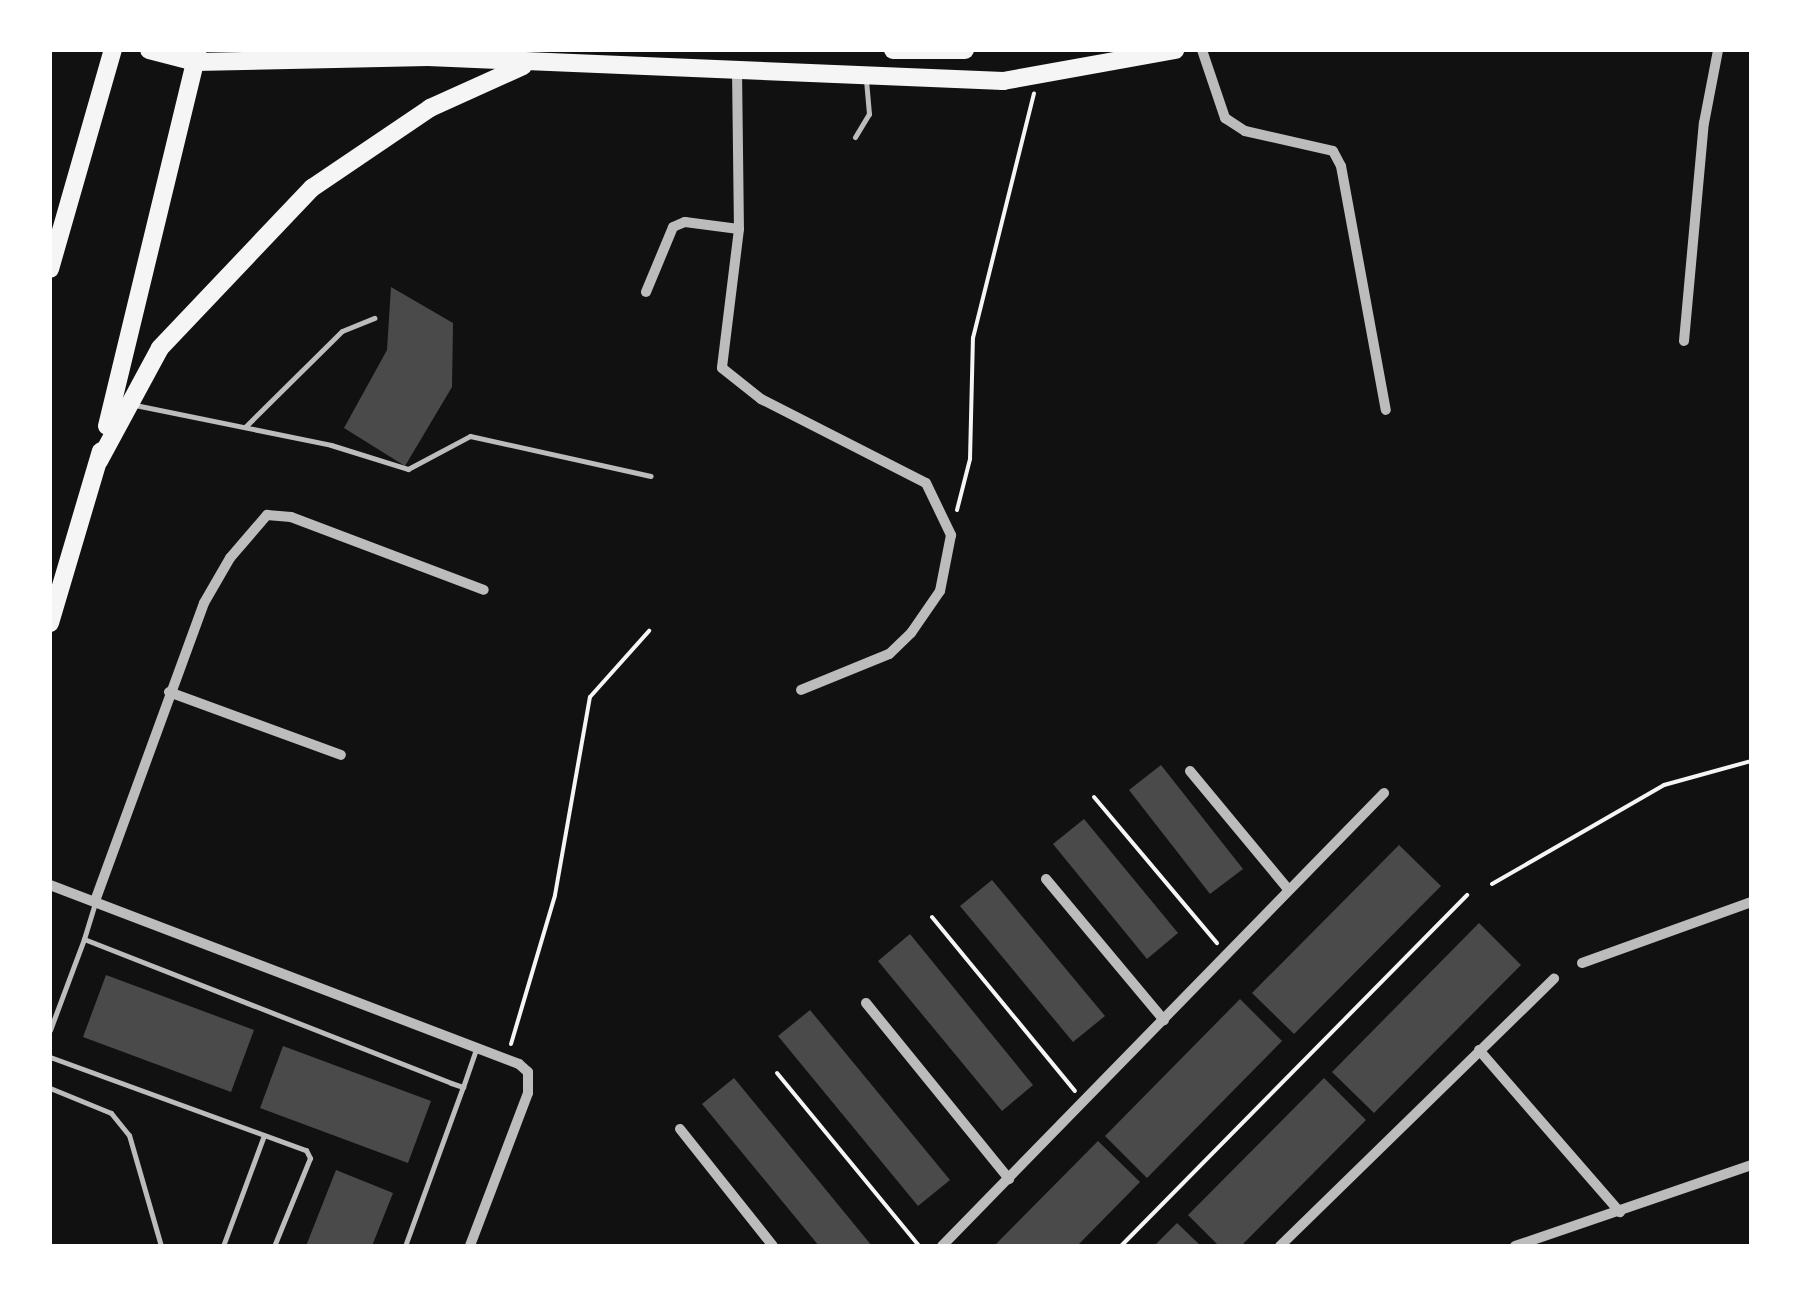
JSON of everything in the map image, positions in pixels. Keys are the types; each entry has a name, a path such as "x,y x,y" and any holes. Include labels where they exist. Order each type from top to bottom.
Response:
{"highway":[{"path":"50,269 114,50"},
{"path":"149,50 196,56 428,57 528,64 1038,80 1175,50"},
{"path":"894,50 965,50"},
{"path":"50,624 99,461 196,56"},
{"path":"99,461 126,403 160,348 312,188 430,108 528,64"}],"street":[{"path":"1202,50 1225,118 1245,131 1333,152 1341,166 1386,410"},
{"path":"1684,341 1704,122 1718,50"},
{"path":"737,68 739,228 722,368 761,399 926,483 950,535 940,591 911,633 872,662 801,690"},
{"path":"646,292 673,227 685,222 739,228"},
{"path":"96,901 204,602 230,558 267,515 292,517 484,590"},
{"path":"169,692 341,755"},
{"path":"1190,771 1288,889"},
{"path":"942,1246 1384,794"},
{"path":"1046,879 1164,1020"},
{"path":"50,884 506,1058 528,1072 530,1082 470,1246"},
{"path":"1582,963 1751,902"},
{"path":"1280,1246 1554,979"},
{"path":"866,1003 1009,1179"},
{"path":"1479,1050 1620,1212"},
{"path":"680,1129 774,1246"},
{"path":"1515,1246 1751,1165"}],"lane":[{"path":"856,137 868,114 865,74"},
{"path":"244,427 342,330 374,318"},
{"path":"126,403 244,427 408,468 470,436 651,476"},
{"path":"50,1030 96,901"},
{"path":"84,939 463,1086"},
{"path":"405,1246 477,1047"},
{"path":"50,1057 264,1135 310,1158 274,1246"},
{"path":"50,1088 110,1113 129,1135 161,1246"},
{"path":"223,1246 264,1135"}],"path":[{"path":"950,535 970,459 973,338 1038,80"},
{"path":"506,1058 556,895 590,697 650,632"},
{"path":"1492,884 1664,785 1751,761"},
{"path":"1094,797 1226,954"},
{"path":"1121,1246 1467,895"},
{"path":"932,917 1084,1102"},
{"path":"776,1072 920,1246"}],"building":[{"path":"391,287 453,323 452,387 405,466 344,428 387,350"},
{"path":"1161,765 1243,869 1210,894 1129,790"},
{"path":"1084,819 1178,933 1147,959 1053,844"},
{"path":"1399,845 1441,886 1294,1034 1252,993"},
{"path":"992,880 1105,1016 1073,1042 960,906"},
{"path":"1479,923 1521,965 1374,1113 1332,1072"},
{"path":"910,934 1033,1085 1002,1111 878,961"},
{"path":"106,975 254,1030 231,1092 83,1037"},
{"path":"1240,999 1282,1041 1147,1178 1105,1136"},
{"path":"810,1010 950,1180 918,1206 778,1036"},
{"path":"283,1046 431,1101 408,1163 260,1108"},
{"path":"734,1078 872,1246 819,1246 702,1104"},
{"path":"1324,1078 1366,1120 1241,1246 1219,1246 1188,1215"},
{"path":"1098,1141 1140,1182 1077,1246 994,1246"},
{"path":"336,1170 393,1193 372,1246 306,1246"},
{"path":"1177,1223 1201,1246 1154,1246"}]}
